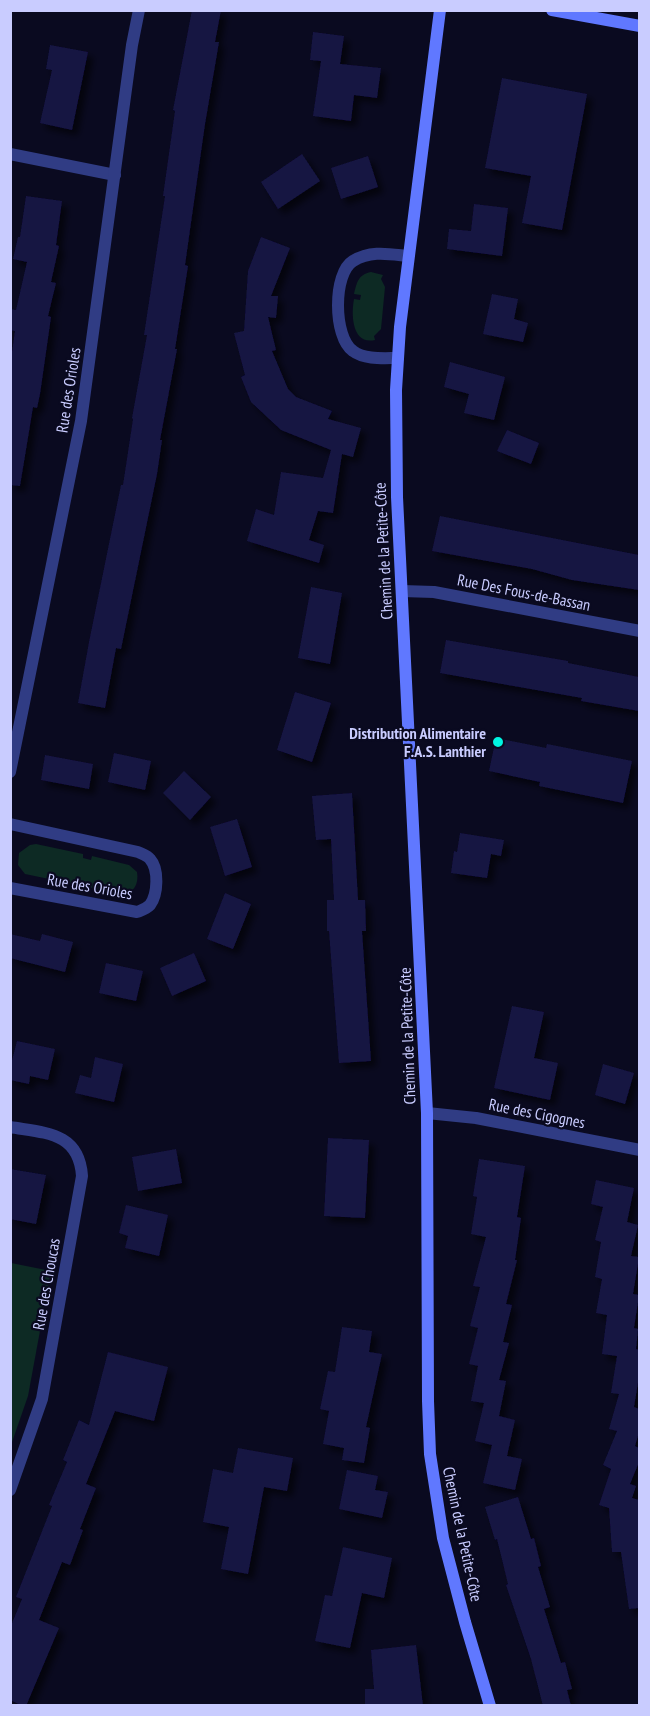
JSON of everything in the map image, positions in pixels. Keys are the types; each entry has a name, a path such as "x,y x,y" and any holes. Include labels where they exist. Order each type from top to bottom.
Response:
{"street":[{"name":"Rue des Orioles","path":"10,772 81,421 132,45 139,10"},
{"name":"Chemin de la Petite-Côte","path":"440,10 408,256 398,358 396,473 427,1113 428,1401 431,1464 443,1539 490,1706"},
{"path":"552,10 639,26"},
{"path":"10,154 115,175"},
{"path":"398,358 363,356 350,349 340,333 338,305 345,268 354,261 372,253 408,256"},
{"name":"Rue Des Fous-de-Bassan","path":"402,591 422,590 446,594 639,631"},
{"name":"Rue des Orioles","path":"10,824 146,855 154,865 155,882 148,908 137,912 10,888"},
{"name":"Rue des Cigognes","path":"427,1113 476,1118 639,1150"},
{"name":"Rue des Choucas","path":"10,1126 53,1135 66,1141 72,1146 80,1160 82,1176 42,1399 10,1490"}],"green space":[{"path":"371,272 383,275 381,279 385,287 381,329 374,336 375,340 367,340 357,333 353,320 353,306 354,299 360,300 361,295 354,294 359,280 363,275"},
{"path":"36,844 83,854 83,858 91,860 92,856 129,865 137,872 136,884 133,890 122,894 25,874 18,865 19,853 30,845"},
{"path":"11,1263 51,1271 28,1396 11,1445"}],"building":[{"path":"192,10 221,10 215,42 219,42 205,124 185,265 188,266 175,349 177,349 160,440 162,440 157,474 121,649 116,648 105,708 78,703 121,485 123,485 147,335 144,335 165,196 163,196 175,111 173,110"},
{"path":"313,32 344,36 340,64 381,68 377,98 354,95 351,121 313,116 321,61 310,60"},
{"path":"50,45 88,52 72,130 40,123 52,70 46,69"},
{"path":"502,78 587,94 562,230 522,223 531,176 485,168"},
{"path":"302,154 320,181 278,209 261,182"},
{"path":"368,156 378,187 341,199 331,168"},
{"path":"26,196 62,201 56,245 59,246 51,282 56,283 48,316 51,317 40,394 37,408 33,407 20,486 10,485 10,366 15,331 10,330 10,309 16,310 27,262 13,259 18,237 20,237"},
{"path":"474,204 508,208 502,256 447,249 449,229 471,231"},
{"path":"261,237 290,248 271,296 278,296 276,318 268,317 276,350 272,351 288,389 296,397 332,411 328,419 361,428 353,457 342,454 333,513 318,511 309,540 324,545 319,563 247,541 256,509 274,515 281,472 323,478 331,450 281,430 251,402 241,377 245,375 234,333 244,331 248,271"},
{"path":"492,294 518,299 514,319 528,323 523,342 483,334"},
{"path":"450,362 505,377 494,420 464,413 469,394 444,387"},
{"path":"507,430 539,443 531,464 497,451"},
{"path":"440,516 639,555 639,590 572,580 532,569 432,551"},
{"path":"311,587 342,593 330,664 298,658"},
{"path":"446,640 568,661 568,663 639,677 639,711 581,701 582,698 440,673"},
{"path":"295,692 331,703 312,762 277,750"},
{"path":"496,738 546,748 547,744 632,761 623,803 539,786 540,782 489,771"},
{"path":"114,753 151,761 145,790 108,782"},
{"path":"45,755 93,764 89,789 41,780"},
{"path":"184,771 211,797 190,820 163,793"},
{"path":"352,793 358,900 365,900 366,931 362,931 371,1061 339,1063 329,931 327,931 327,900 334,900 331,839 316,840 312,796"},
{"path":"237,819 252,867 225,876 210,827"},
{"path":"460,833 504,840 501,856 491,854 487,878 451,873 454,851 457,852"},
{"path":"225,893 251,904 233,949 207,939"},
{"path":"10,934 40,941 42,934 73,942 65,972 10,958"},
{"path":"194,953 206,981 172,996 160,968"},
{"path":"106,963 143,971 136,1001 99,993"},
{"path":"512,1006 544,1012 534,1058 558,1063 550,1100 494,1088"},
{"path":"17,1041 55,1049 48,1080 30,1076 29,1084 10,1080 10,1068"},
{"path":"95,1057 123,1064 114,1102 75,1093 80,1075 91,1078"},
{"path":"603,1064 634,1073 625,1104 595,1095"},
{"path":"328,1138 369,1140 365,1218 324,1216"},
{"path":"176,1149 182,1183 138,1191 132,1157"},
{"path":"479,1159 525,1166 517,1217 521,1218 515,1260 517,1260 506,1304 512,1305 503,1342 509,1343 499,1380 506,1381 499,1416 515,1420 507,1456 522,1459 515,1490 483,1483 492,1445 475,1441 484,1403 471,1401 478,1366 469,1364 478,1328 470,1326 480,1287 473,1286 486,1237 471,1234 477,1197 473,1196"},
{"path":"10,1169 46,1175 36,1224 10,1219"},
{"path":"596,1180 634,1188 627,1222 638,1225 631,1256 639,1257 633,1294 639,1295 634,1328 638,1329 636,1349 639,1350 639,1376 634,1407 639,1409 639,1432 635,1446 639,1448 639,1462 630,1484 636,1486 632,1498 639,1500 639,1608 629,1609 621,1552 612,1552 609,1508 599,1505 611,1469 603,1465 617,1431 609,1429 619,1394 611,1393 617,1356 602,1354 607,1315 596,1313 602,1279 595,1277 601,1242 595,1240 603,1207 591,1204"},
{"path":"126,1205 168,1215 159,1256 125,1248 128,1236 119,1233"},
{"path":"342,1327 372,1331 369,1352 382,1354 366,1427 370,1428 364,1463 342,1460 344,1448 323,1444 329,1411 320,1409 328,1371 335,1372"},
{"path":"108,1352 168,1367 154,1421 115,1411 86,1484 96,1488 80,1529 83,1530 70,1565 62,1562 39,1620 59,1628 26,1706 23,1706 10,1700 10,1628 22,1599 16,1597 52,1506 49,1505 67,1462 63,1460 79,1420 89,1425"},
{"path":"238,1448 293,1458 287,1491 264,1487 248,1574 221,1569 229,1527 203,1522 213,1469 233,1473"},
{"path":"347,1470 378,1476 375,1490 388,1492 382,1518 339,1509"},
{"path":"518,1497 531,1539 534,1538 541,1566 538,1567 550,1607 544,1609 561,1663 565,1662 572,1689 567,1690 571,1706 543,1706 531,1659 506,1585 508,1584 497,1539 495,1540 485,1507"},
{"path":"343,1547 392,1558 384,1598 362,1593 350,1648 315,1641 325,1595 332,1596"},
{"path":"416,1645 423,1706 365,1706 365,1689 374,1689 371,1650"}],"place":[{"name":"Distribution Alimentaire F.A.S. Lanthier","path":"498,742"}]}
